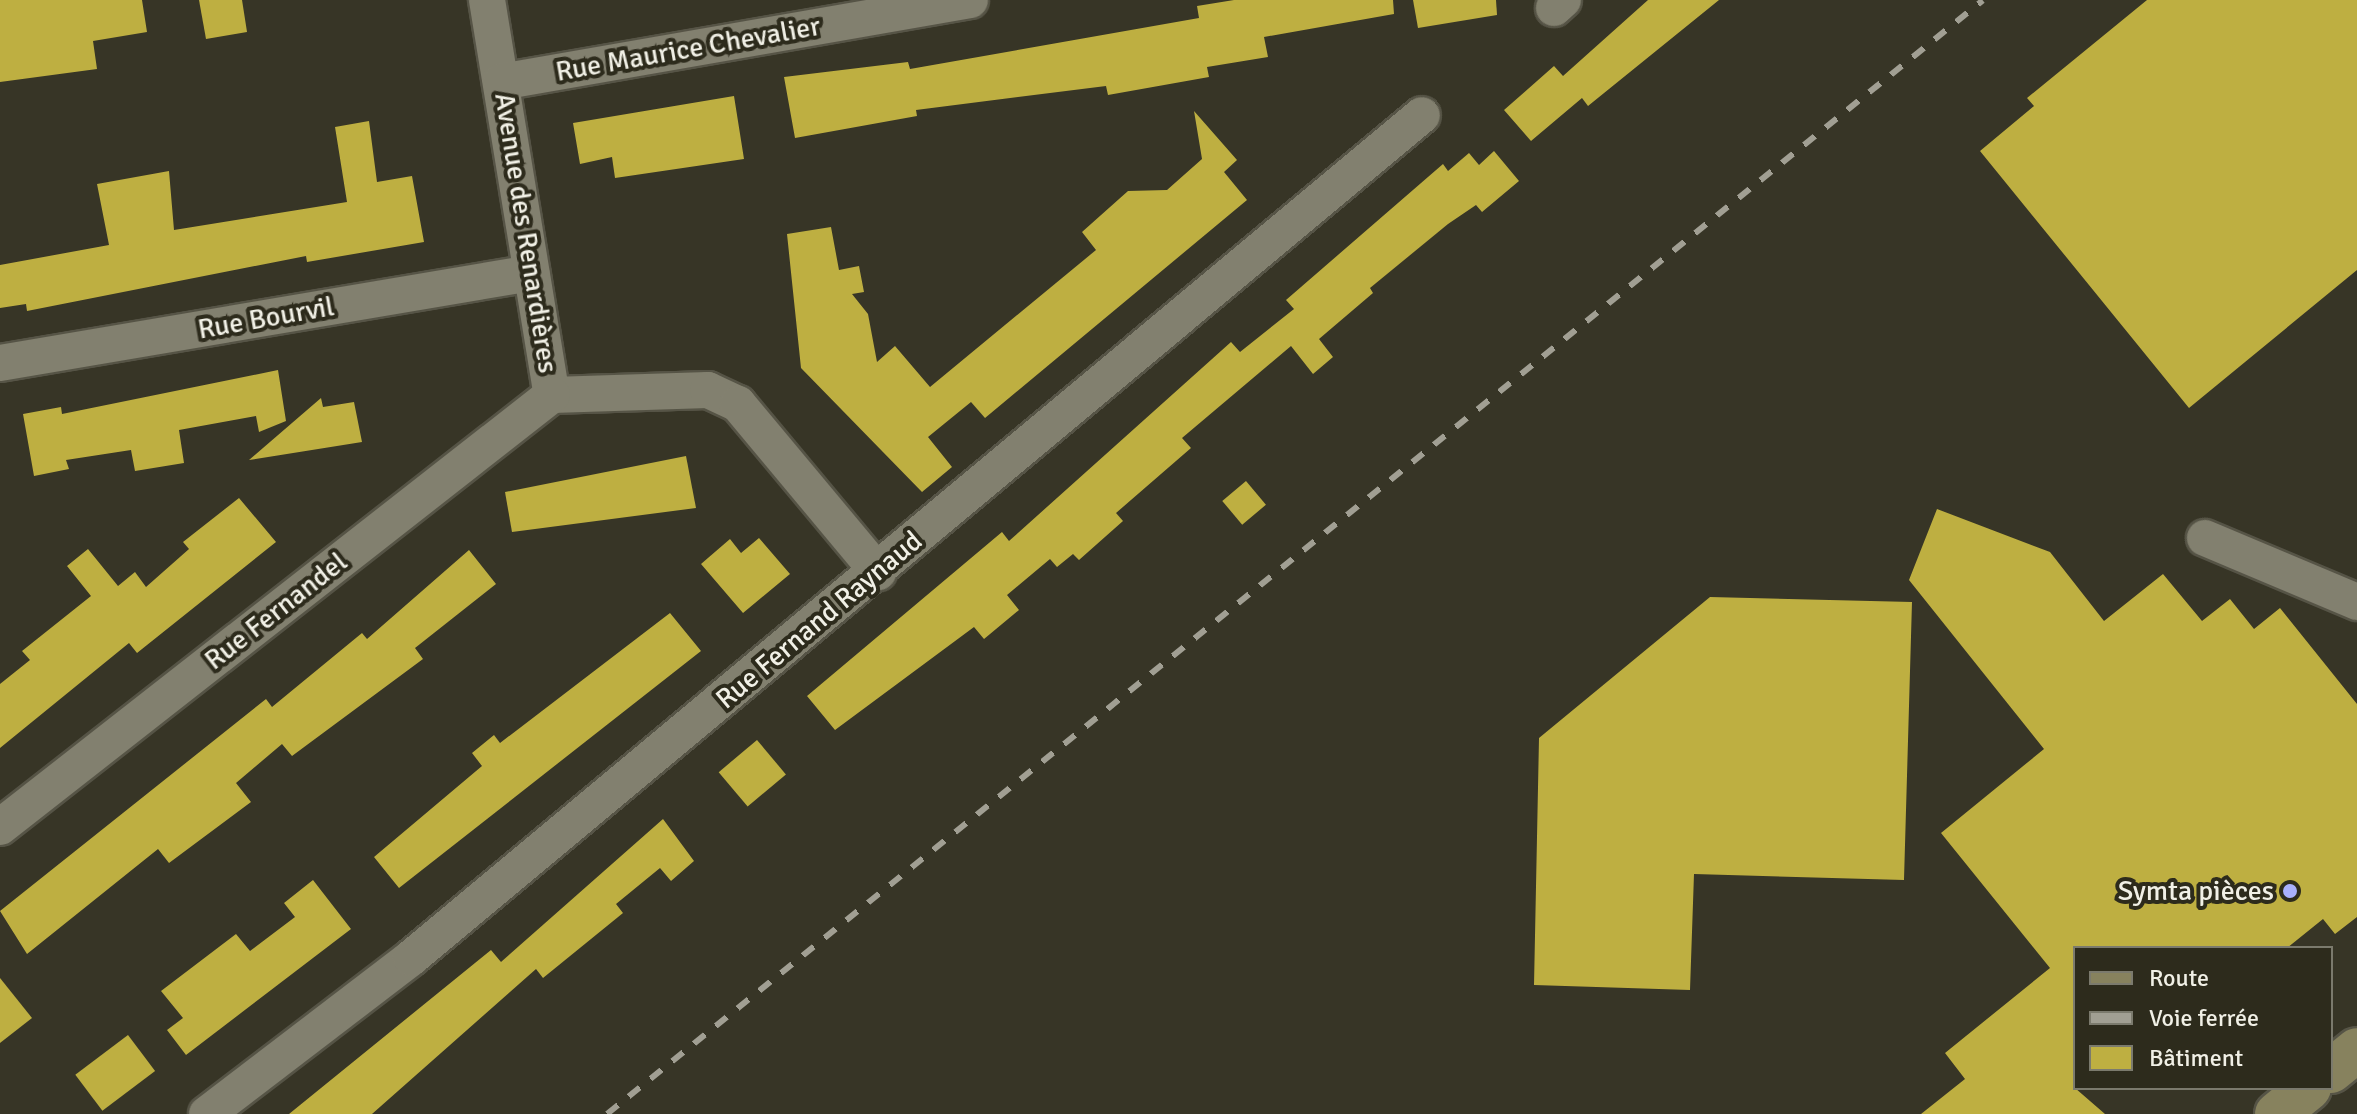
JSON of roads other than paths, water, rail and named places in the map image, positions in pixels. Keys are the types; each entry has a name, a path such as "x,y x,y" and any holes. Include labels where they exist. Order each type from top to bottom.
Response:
{"main road":[{"path":"2333,1069 2357,1050"},
{"path":"2277,1114 2307,1090"}],"street":[{"name":"Avenue des Renardières","path":"487,0 552,395 708,390 738,404 878,572"},
{"name":"Rue Maurice Chevalier","path":"501,82 970,0"},
{"name":"Rue Fernand Raynaud","path":"207,1114 411,958 878,572 1422,115"},
{"name":"Rue Bourvil","path":"0,363 531,273"},
{"name":"Rue Fernandel","path":"0,827 552,395"},
{"path":"2205,538 2357,602"}],"railway":[{"path":"607,1114 1983,0"}],"place":[{"name":"Symta pièces","path":"2290,891"}]}
